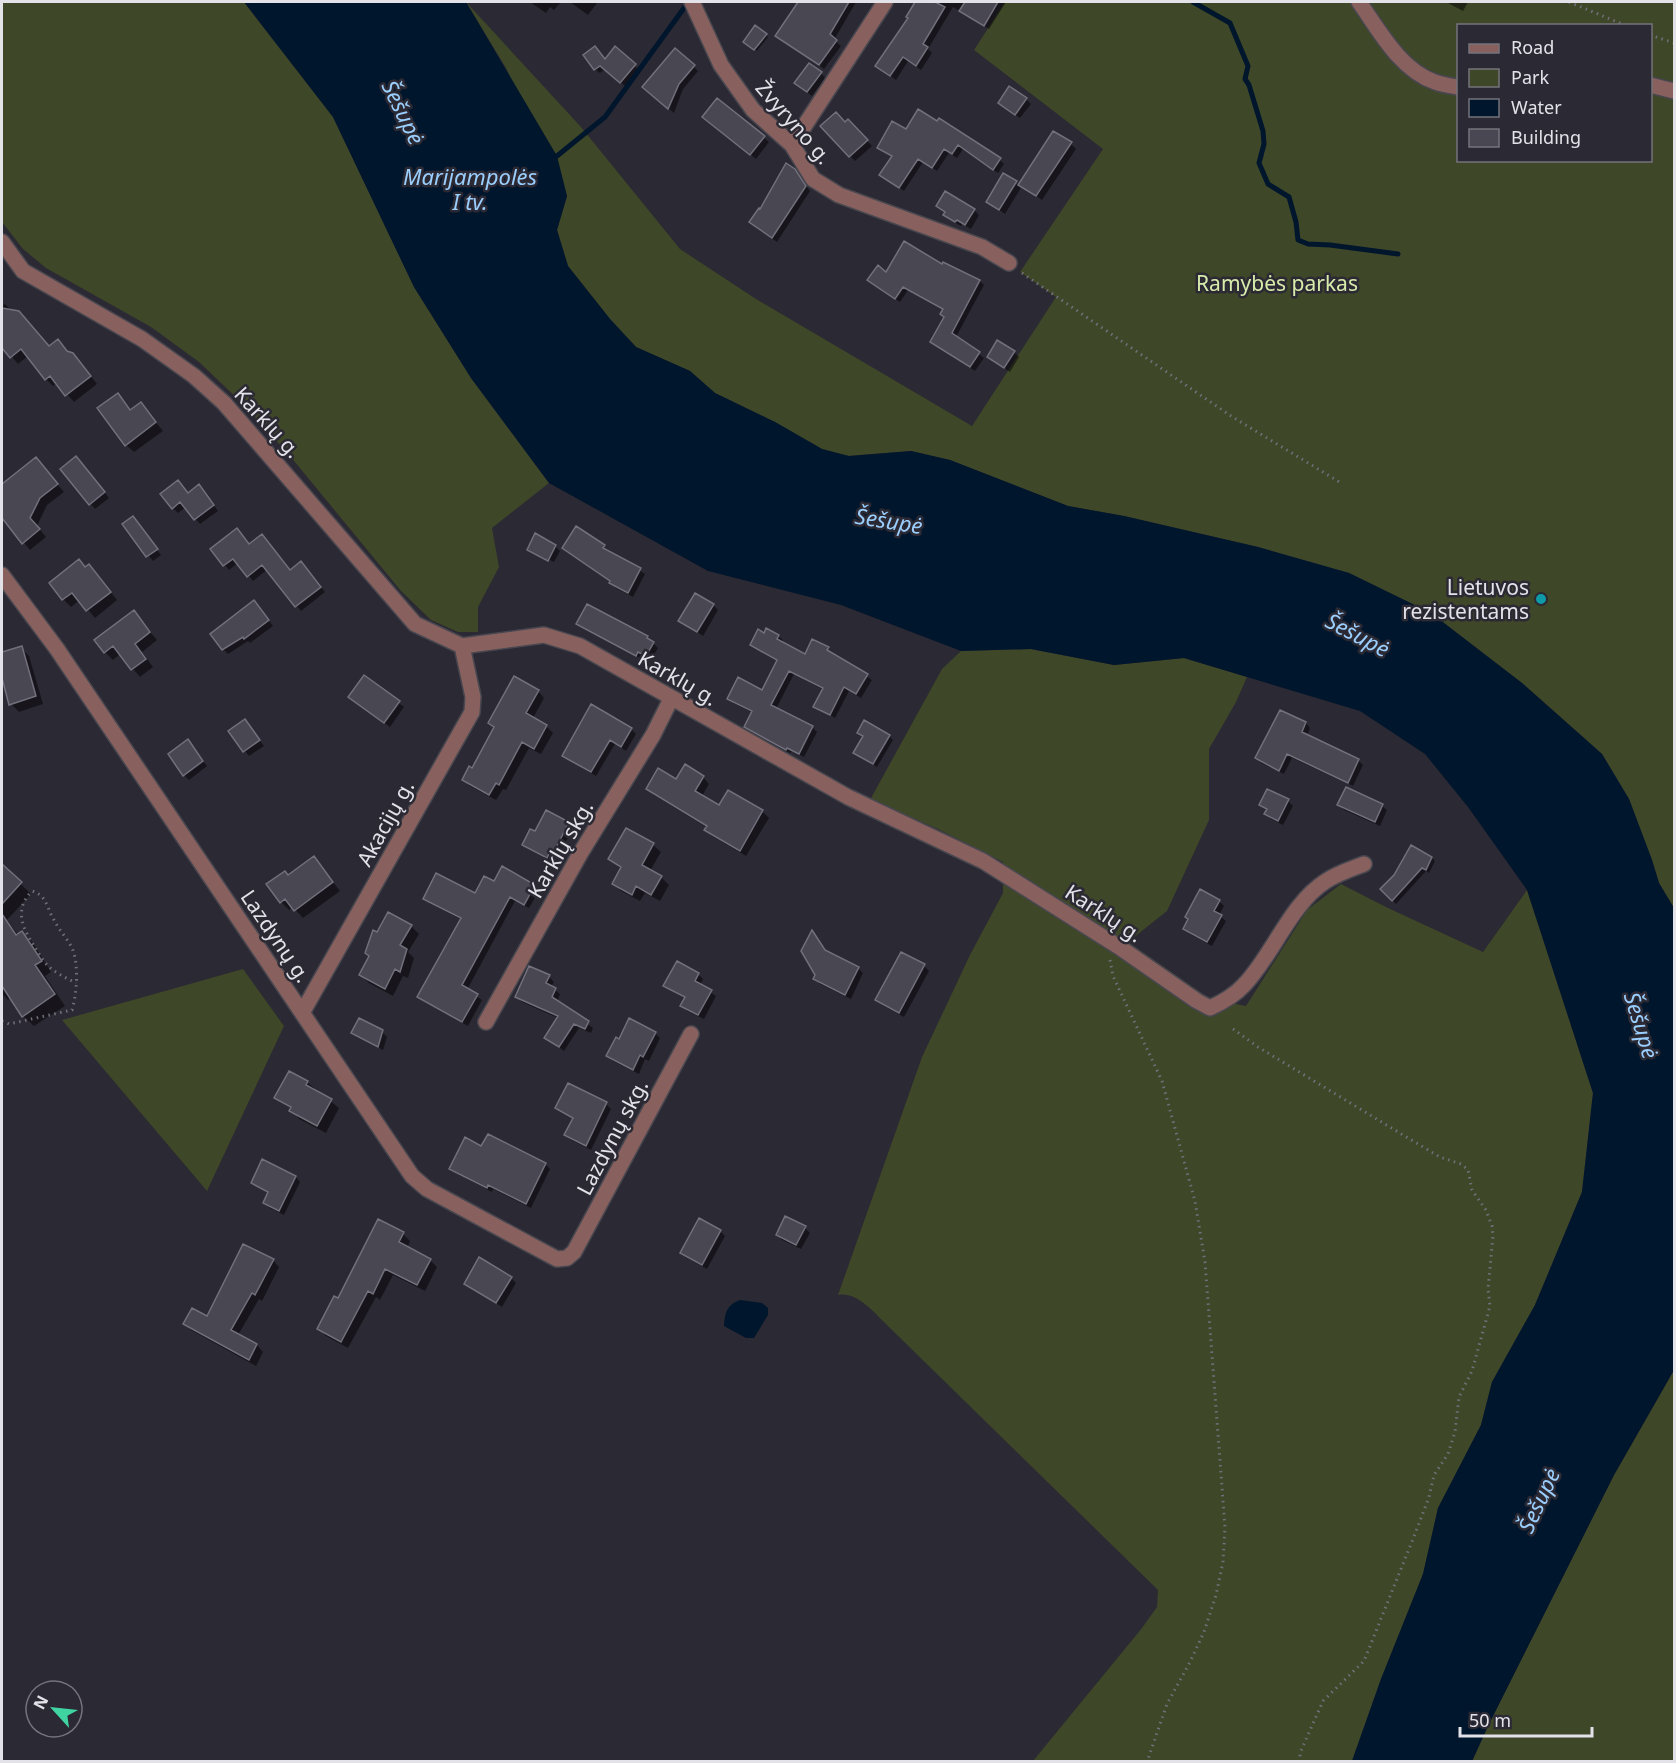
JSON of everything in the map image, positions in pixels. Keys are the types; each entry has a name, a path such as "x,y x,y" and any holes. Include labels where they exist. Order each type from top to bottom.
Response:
{"street":[{"name":"Žvyryno g.","path":"692,2 721,65 753,110 792,145 813,179 839,195 982,247 1009,263"},
{"path":"792,145 885,2"},
{"path":"1359,2 1395,53 1417,73 1435,82 1457,87"},
{"path":"1652,86 1674,91"},
{"name":"Karklų g.","path":"2,242 22,271 142,339 194,376 245,425 415,624 462,646 544,635 580,646 848,797 983,861 1115,944 1210,1008 1224,1002 1245,985 1301,904 1324,881 1364,864"},
{"name":"Lazdynų g.","path":"2,575 57,649 412,1176 427,1189 557,1259 567,1258"},
{"name":"Akacijų g.","path":"302,1013 472,712 473,697 462,646"},
{"name":"Karklų skg.","path":"486,1022 580,854 653,735 671,699"},
{"name":"Lazdynų skg.","path":"567,1258 574,1252 691,1034"}],"path":[{"path":"1569,2 1622,24"},
{"path":"1652,36 1674,43"},
{"path":"1009,263 1201,396 1341,483"},
{"path":"2,1021 9,1024 72,1010 76,996 76,983 73,951 53,920 45,900 39,892 32,891 21,908 22,928 46,964 76,983"},
{"path":"1115,944 1109,957 1113,975 1162,1081 1199,1224 1205,1262 1225,1527 1224,1562 1216,1595 1195,1652 1167,1704 1147,1761"},
{"path":"1233,1029 1258,1047 1440,1157 1461,1164 1468,1170 1472,1190 1486,1210 1493,1236 1488,1288 1490,1306 1472,1371 1459,1397 1455,1432 1448,1454 1434,1475 1425,1506 1369,1651 1364,1661 1323,1701 1300,1753 1300,1761"}],"green space":[{"path":"2,2 244,2 333,117 414,287 471,378 549,483 492,528 499,567 478,607 478,632 458,632 431,620 401,591 290,456 242,403 199,362 151,327 46,268 23,249 2,222"},
{"name":"Ramybės parkas","path":"466,2 581,127 680,249 756,299 972,426 1056,297 1020,272 1103,149 974,50 1005,2 1674,2 1674,908 1659,883 1629,799 1602,754 1522,683 1431,613 1349,573 1258,547 1124,516 1068,506 950,460 911,451 848,456 822,449 775,422 715,393 690,371 636,347 610,319 568,266 557,230 567,196 506,68"},
{"path":"1031,649 1114,665 1184,658 1247,677 1236,702 1209,749 1209,820 1167,911 1128,942 1210,999 1246,1006 1307,910 1341,884 1483,952 1527,890 1593,1093 1582,1192 1535,1305 1492,1382 1481,1425 1438,1508 1423,1574 1381,1679 1352,1761 1033,1761 1142,1628 1157,1607 1158,1590 873,1311 860,1300 838,1295 922,1057 970,955 1003,893 1003,862 938,829 870,800 942,669 961,651"},
{"path":"243,969 284,1026 207,1191 62,1020"},
{"path":"1674,1370 1674,1761 1472,1762 1614,1475"}],"water":[{"name":"Marijampolės I tv.","path":"244,2 466,2 557,156 567,196 557,230 568,266 610,319 636,347 690,371 715,393 775,422 822,449 849,456 911,451 950,460 1068,506 1124,516 1258,547 1349,573 1431,613 1522,683 1602,754 1629,799 1659,883 1674,908 1674,1370 1614,1475 1472,1761 1352,1761 1381,1679 1423,1574 1438,1508 1481,1425 1492,1382 1535,1305 1582,1192 1593,1093 1527,890 1468,807 1425,754 1360,711 1184,658 1114,665 1031,649 961,651 841,605 708,571 549,483 471,378 414,287 333,117"},
{"path":"740,1300 762,1303 768,1308 768,1315 754,1338 746,1338 724,1326 728,1310 732,1304"}],"building":[{"path":"798,2 849,2 830,34 837,40 819,65 775,36"},
{"path":"915,2 935,2 945,7 923,44 928,47 916,66 903,57 890,76 875,66 908,18 906,17"},
{"path":"965,2 998,2 984,26 959,11"},
{"path":"755,25 767,34 754,50 743,42"},
{"path":"595,46 605,59 615,46 636,64 620,83 600,66 594,70 583,55"},
{"path":"675,48 695,65 679,84 668,109 642,87"},
{"path":"809,63 822,72 807,92 794,83"},
{"path":"1009,86 1027,98 1015,115 998,103"},
{"path":"717,98 765,136 750,155 702,117"},
{"path":"918,109 937,121 939,118 1001,158 993,170 958,145 952,154 944,149 932,168 918,159 899,188 879,175 892,156 877,148 892,121 906,129"},
{"path":"836,112 845,122 848,119 868,140 849,157 820,126"},
{"path":"1053,131 1072,142 1036,196 1018,185"},
{"path":"786,163 795,169 806,186 772,238 749,222 760,209"},
{"path":"1003,173 1017,181 999,210 986,202"},
{"path":"945,191 975,209 965,225 943,215 945,212 936,206"},
{"path":"904,241 942,264 943,262 980,280 952,333 980,352 970,367 930,342 944,317 940,314 943,309 903,287 895,299 867,280 878,265 886,272"},
{"path":"2,308 19,311 49,346 58,339 67,351 73,353 91,376 65,396 50,376 45,380 21,349 10,358 2,348"},
{"path":"997,340 1015,351 1004,368 987,357"},
{"path":"118,393 130,410 141,402 156,422 125,446 97,408"},
{"path":"76,456 105,492 89,505 60,469"},
{"path":"36,457 58,484 40,498 30,518 40,529 22,544 2,518 2,484"},
{"path":"178,480 188,493 199,484 214,505 194,520 180,502 172,509 160,494"},
{"path":"133,516 158,549 146,557 122,524"},
{"path":"576,526 605,545 603,548 641,568 628,593 609,583 610,581 562,548"},
{"path":"237,528 249,544 262,534 290,570 301,561 321,587 295,607 262,565 247,577 233,559 223,566 210,549"},
{"path":"535,533 556,545 548,561 527,550"},
{"path":"79,559 85,567 89,564 111,592 86,611 72,593 62,600 49,583"},
{"path":"695,593 714,604 697,632 678,621"},
{"path":"254,600 269,620 244,639 243,637 222,650 210,634"},
{"path":"587,604 648,636 647,638 654,642 646,656 638,652 636,656 576,624"},
{"path":"134,610 150,632 135,644 146,659 131,670 113,646 104,653 94,640"},
{"path":"766,628 779,635 777,639 805,654 812,639 829,647 827,650 868,674 856,694 844,687 830,715 813,707 823,688 789,671 771,705 813,726 799,754 787,748 786,750 744,727 752,711 727,699 738,677 762,690 777,660 750,645 758,629 764,633"},
{"path":"22,646 36,696 9,705 2,678 2,652"},
{"path":"364,675 400,701 384,723 348,697"},
{"path":"514,676 539,690 526,713 547,725 534,749 522,742 499,785 496,783 489,795 462,780 469,766 472,768 494,727 488,723"},
{"path":"591,704 632,728 621,747 610,740 591,772 562,756"},
{"path":"1280,710 1306,722 1302,732 1359,759 1348,783 1287,754 1279,771 1255,758"},
{"path":"245,719 260,740 243,752 228,731"},
{"path":"864,720 890,735 873,764 853,753 863,736 857,733"},
{"path":"188,739 203,761 183,776 168,754"},
{"path":"685,764 704,776 695,791 719,805 728,790 763,810 740,851 704,830 707,826 646,789 658,768 676,779"},
{"path":"1346,787 1383,804 1375,822 1337,805"},
{"path":"1267,789 1289,799 1278,821 1264,814 1267,809 1259,805"},
{"path":"546,810 569,822 554,852 551,850 547,858 522,845 530,829 535,831"},
{"path":"626,828 654,843 642,865 662,876 651,895 636,886 632,895 612,884 621,867 608,859"},
{"path":"1411,845 1432,857 1426,870 1422,868 1392,901 1380,889 1394,875"},
{"path":"314,856 333,882 294,911 285,899 280,903 266,884 285,871 288,875"},
{"path":"2,864 22,882 2,904"},
{"path":"502,866 535,885 524,905 510,897 462,985 478,994 462,1022 417,997 461,918 423,899 436,873 475,893 484,876 494,881"},
{"path":"1200,889 1220,900 1214,911 1222,915 1207,942 1183,929 1188,919 1185,917"},
{"path":"388,912 412,925 400,945 407,949 400,972 395,969 385,989 359,975 369,956 365,953 373,930 377,932"},
{"path":"2,914 16,935 22,931 42,961 35,965 55,994 22,1017 2,986"},
{"path":"812,930 825,950 859,967 845,995 813,979 815,975 801,951"},
{"path":"901,952 925,964 899,1013 875,1000"},
{"path":"677,961 699,973 695,981 712,990 698,1015 680,1006 685,997 663,986"},
{"path":"529,966 550,975 546,983 556,988 552,997 589,1021 585,1029 574,1024 559,1047 544,1038 558,1016 515,997"},
{"path":"359,1018 383,1030 378,1047 351,1033"},
{"path":"629,1018 656,1032 643,1057 640,1055 633,1070 606,1056 616,1037 619,1039"},
{"path":"289,1071 308,1081 306,1085 332,1099 317,1126 289,1111 291,1107 274,1098"},
{"path":"568,1083 607,1102 586,1146 564,1135 573,1118 555,1108"},
{"path":"488,1134 546,1163 526,1204 449,1169 465,1137 481,1146"},
{"path":"262,1159 296,1176 279,1211 263,1203 268,1192 251,1183"},
{"path":"785,1216 806,1226 796,1245 776,1235"},
{"path":"699,1218 721,1230 702,1265 680,1253"},
{"path":"378,1219 404,1232 399,1242 431,1259 417,1285 385,1269 373,1294 368,1291 341,1342 317,1329 334,1296 338,1298"},
{"path":"243,1244 274,1259 255,1295 252,1293 231,1330 257,1344 249,1360 183,1324 192,1308 207,1316"},
{"path":"479,1257 512,1277 496,1303 464,1284"}],"waterway":[{"path":"1193,2 1230,23 1248,66 1245,79 1249,85 1263,131 1264,144 1259,163 1268,184 1289,197 1298,240 1308,244 1398,254"},
{"path":"557,156 605,117 684,8"}],"place":[{"name":"Lietuvos rezistentams","path":"1541,599"}],"water label":[{"name":"Šešupė","path":"404,112"},
{"name":"Šešupė","path":"889,520"},
{"name":"Šešupė","path":"1358,634"},
{"name":"Šešupė","path":"1642,1025"},
{"name":"Šešupė","path":"1538,1500"}]}
